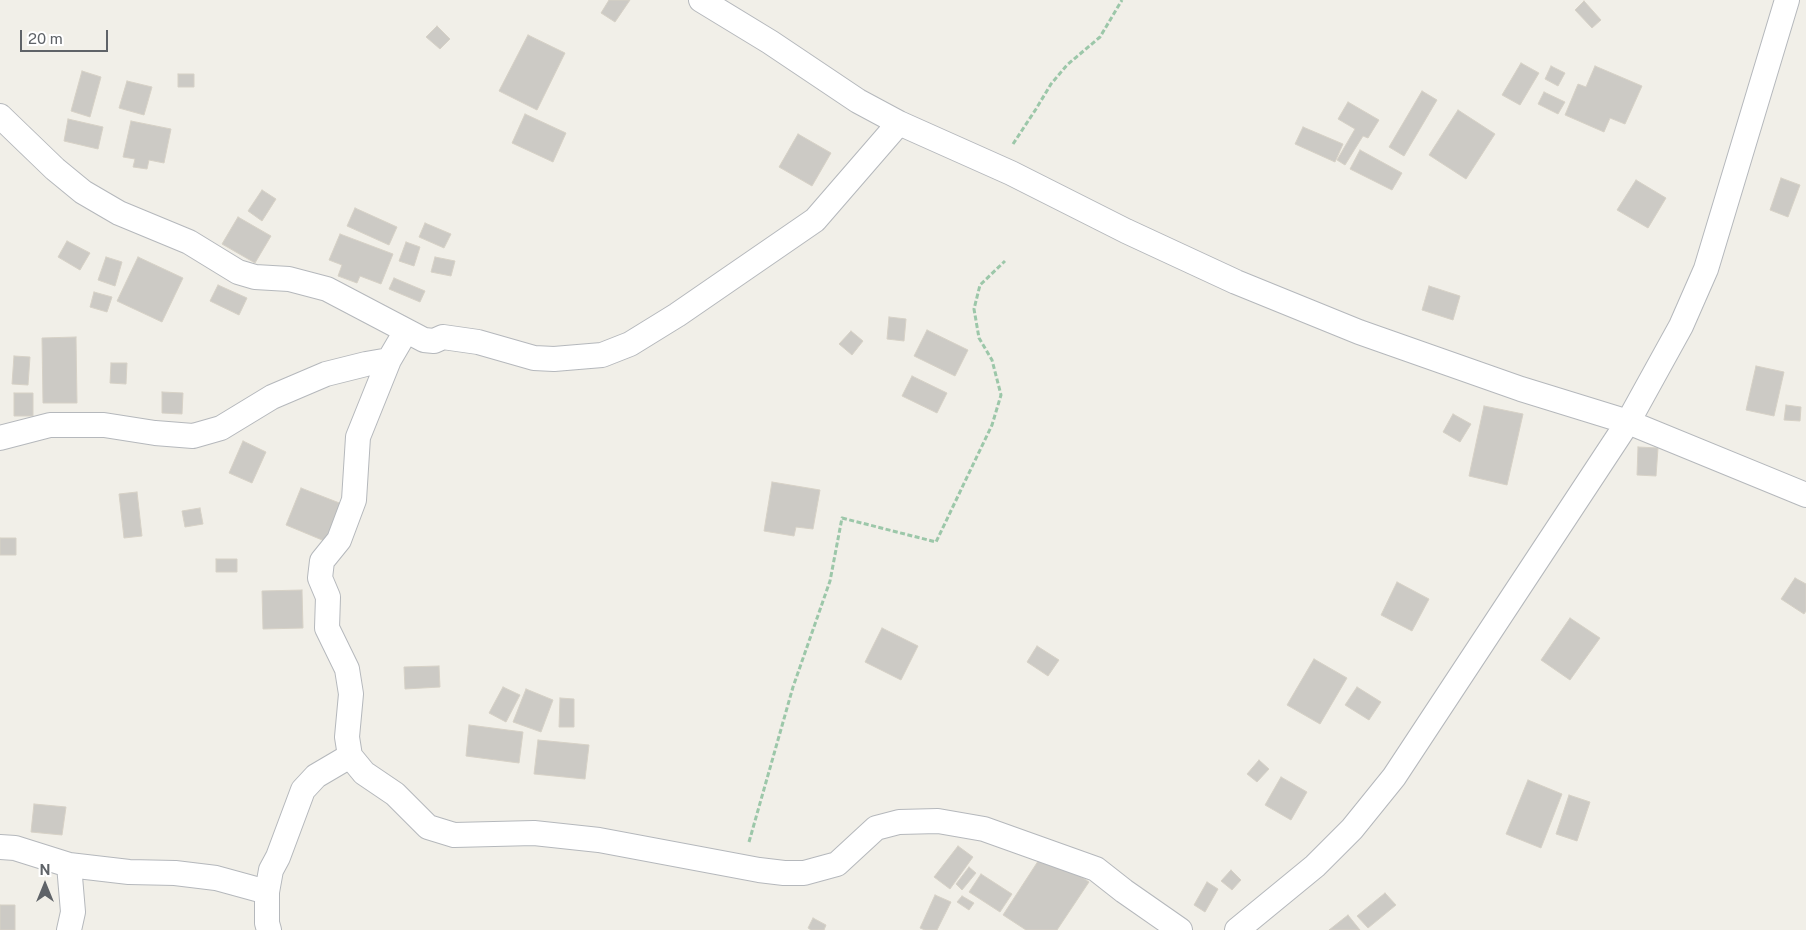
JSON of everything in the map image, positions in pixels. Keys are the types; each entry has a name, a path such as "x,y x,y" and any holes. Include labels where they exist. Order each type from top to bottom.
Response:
{"street":[{"path":"701,0 770,42 858,100 899,123 997,167 1126,231 1228,278 1360,332 1520,389 1628,422 1806,495"},
{"path":"1249,926 1315,866 1352,829 1394,777 1628,422 1681,326 1706,269 1787,0"},
{"path":"0,116 55,169 83,192 119,213 189,242 238,272 255,277 289,278 328,289 424,340 434,341 444,337 478,342 534,358 554,359 602,355 630,344 815,220 899,123"},
{"path":"406,330 389,360 358,437 354,500 339,540 322,561 320,578 328,597 328,628 347,668 351,694 347,737 350,756 364,773 394,794 428,827 454,835 534,833 599,840 742,867 784,873 804,873 837,864 876,828 899,822 938,821 984,830 1096,869 1180,930"},
{"path":"0,438 50,425 104,425 155,433 193,436 221,428 272,397 326,374 389,360"},
{"path":"269,930 267,923 267,892 271,870 278,857 302,790 316,776 350,756"},
{"path":"0,847 15,848 70,866 129,872 175,873 216,878 267,892"},
{"path":"69,930 73,912 70,866"}],"path":[{"path":"997,167 1051,84 1067,65 1100,37 1122,0"},
{"path":"742,867 793,687 830,580 842,518 936,542 992,425 1001,395 992,360 979,338 974,309 980,285 1004,261"}],"building":[{"path":"609,0 630,0 615,22 601,13"},
{"path":"1584,1 1601,20 1592,28 1575,10"},
{"path":"437,26 450,39 440,49 426,37"},
{"path":"528,35 565,53 537,110 499,91"},
{"path":"1521,63 1539,73 1520,105 1502,95"},
{"path":"1551,66 1565,73 1558,86 1545,79"},
{"path":"1595,66 1642,86 1625,124 1610,118 1604,132 1565,115 1578,84 1586,87"},
{"path":"82,71 101,77 90,117 71,111"},
{"path":"178,74 194,74 194,87 178,87"},
{"path":"127,81 152,87 144,115 119,108"},
{"path":"1422,91 1437,100 1404,156 1389,147"},
{"path":"1544,92 1565,102 1558,114 1538,104"},
{"path":"1348,102 1379,120 1368,138 1363,136 1345,165 1337,160 1355,129 1338,119"},
{"path":"1458,110 1495,134 1466,179 1429,155"},
{"path":"525,114 566,133 553,162 512,143"},
{"path":"68,119 103,127 98,149 64,141"},
{"path":"131,121 171,129 164,163 149,160 147,169 133,167 135,159 123,157"},
{"path":"1303,127 1343,144 1335,162 1295,144"},
{"path":"798,134 831,153 812,186 779,167"},
{"path":"1360,150 1402,173 1392,190 1350,169"},
{"path":"1781,178 1800,185 1788,217 1770,210"},
{"path":"1636,180 1666,198 1648,228 1617,210"},
{"path":"262,190 276,199 262,221 248,211"},
{"path":"355,208 397,227 389,245 347,226"},
{"path":"238,217 271,236 255,263 222,244"},
{"path":"425,223 451,234 444,248 419,237"},
{"path":"340,234 393,254 381,284 360,276 357,283 338,276 342,265 329,260"},
{"path":"67,241 90,253 80,270 58,257"},
{"path":"406,242 420,247 414,266 399,261"},
{"path":"106,257 122,262 115,286 98,280"},
{"path":"138,257 183,278 162,322 117,301"},
{"path":"435,257 455,261 451,276 431,272"},
{"path":"394,278 425,291 420,302 389,289"},
{"path":"218,285 247,298 239,315 210,301"},
{"path":"1429,286 1460,296 1453,320 1422,310"},
{"path":"94,292 112,297 107,312 90,307"},
{"path":"889,317 906,319 904,341 887,339"},
{"path":"927,330 968,350 955,376 914,356"},
{"path":"851,331 863,341 852,355 839,344"},
{"path":"76,337 77,403 43,403 42,338"},
{"path":"14,356 30,357 28,385 12,384"},
{"path":"111,363 127,363 126,384 110,383"},
{"path":"1756,366 1784,372 1774,416 1746,410"},
{"path":"912,376 947,393 937,413 902,396"},
{"path":"162,392 183,393 182,414 162,413"},
{"path":"14,393 33,393 33,416 14,416"},
{"path":"1786,405 1801,407 1800,421 1784,420"},
{"path":"1484,406 1523,414 1507,485 1469,476"},
{"path":"1453,414 1471,424 1460,442 1443,432"},
{"path":"243,441 266,452 252,483 229,473"},
{"path":"1638,447 1658,448 1656,476 1637,475"},
{"path":"772,482 820,490 813,529 796,527 794,536 764,531"},
{"path":"301,488 342,504 327,542 286,525"},
{"path":"137,492 142,536 124,538 119,494"},
{"path":"200,508 203,524 185,527 182,511"},
{"path":"0,538 16,538 16,555 0,555"},
{"path":"216,559 237,559 237,572 216,572"},
{"path":"1795,578 1806,584 1806,611 1804,614 1781,599"},
{"path":"1397,582 1429,599 1412,631 1381,615"},
{"path":"302,590 303,628 263,629 262,591"},
{"path":"1570,618 1600,638 1570,680 1541,660"},
{"path":"882,628 918,646 901,680 865,662"},
{"path":"1037,646 1059,660 1048,676 1027,662"},
{"path":"1314,659 1347,678 1320,724 1287,705"},
{"path":"439,666 440,687 405,689 404,667"},
{"path":"503,687 520,695 506,722 489,713"},
{"path":"1357,687 1381,702 1369,720 1345,705"},
{"path":"526,689 553,700 541,732 513,722"},
{"path":"560,698 574,699 574,727 559,727"},
{"path":"469,725 523,732 519,763 466,756"},
{"path":"538,740 589,745 585,779 534,774"},
{"path":"1259,760 1269,769 1257,782 1247,774"},
{"path":"1281,777 1307,792 1291,820 1265,805"},
{"path":"1528,780 1562,794 1541,848 1506,834"},
{"path":"1569,795 1590,802 1577,841 1556,834"},
{"path":"34,804 66,807 62,835 31,832"},
{"path":"958,846 973,857 950,889 934,877"},
{"path":"1044,852 1089,882 1057,930 1026,930 1003,915"},
{"path":"969,867 976,873 962,890 956,884"},
{"path":"1231,870 1241,880 1232,890 1221,881"},
{"path":"981,874 1012,894 1000,912 969,892"},
{"path":"1207,882 1218,889 1205,912 1194,905"},
{"path":"1385,893 1396,905 1368,928 1357,916"},
{"path":"935,895 951,902 937,930 925,930 920,928"},
{"path":"962,896 974,903 969,910 957,902"},
{"path":"0,905 15,905 15,930 0,930"},
{"path":"1348,915 1360,930 1329,930"},
{"path":"813,918 826,925 824,930 811,930 808,928"}]}
